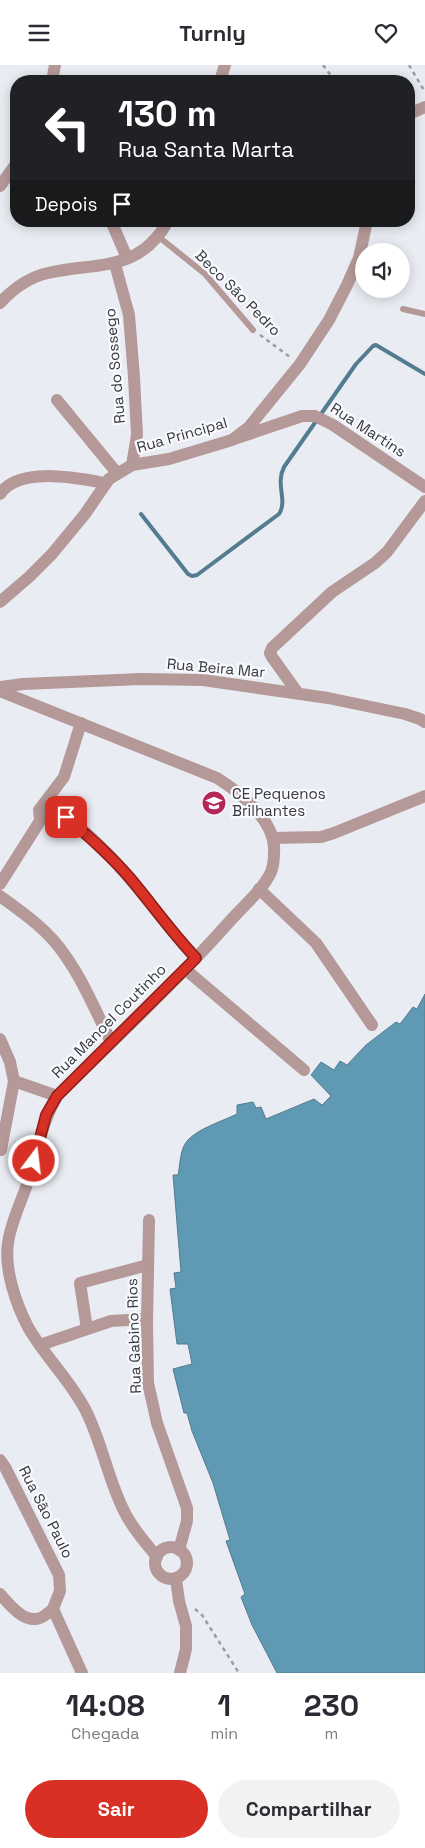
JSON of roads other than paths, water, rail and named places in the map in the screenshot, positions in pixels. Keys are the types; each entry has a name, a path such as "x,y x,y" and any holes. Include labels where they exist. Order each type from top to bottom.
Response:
{"street":[{"path":"0,186 10,172"},
{"path":"114,227 127,258"},
{"path":"0,303 14,287 46,273 115,264 146,247 159,237 165,227"},
{"name":"Rua Principal","path":"0,602 52,554 105,483 117,473 132,465 169,459 232,440 254,422 300,364 329,320 359,258 365,227"},
{"name":"Rua do Sossego","path":"115,264 129,315 137,435 132,465"},
{"path":"57,400 117,473"},
{"name":"Rua Martins","path":"232,440 302,416 315,416 333,425 425,487"},
{"path":"0,494 12,482 21,479 74,477 105,483"},
{"path":"297,692 272,657 270,653 272,648 332,592 375,563 387,552 425,501"},
{"name":"Rua Beira Mar","path":"0,689 23,684 141,679 203,680 297,692 405,714 425,722"},
{"name":"Rua Manoel Coutinho","path":"0,689 194,769 231,787 248,801 262,817 273,837 275,852 271,871 259,889 196,958 57,1096 46,1115 30,1176 8,1242 7,1259 16,1302 40,1345 85,1409 94,1427 123,1509 130,1522 157,1557"},
{"path":"40,820 38,810 64,777 81,723"},
{"path":"273,837 320,837 425,796"},
{"path":"0,884 45,813 57,811 100,846 129,877 179,941 196,958"},
{"path":"259,889 316,943 372,1025"},
{"path":"0,897 27,915 54,941 78,976 111,1042"},
{"path":"184,969 304,1070"},
{"path":"0,1039 10,1062 14,1081 1,1150"},
{"path":"14,1081 57,1096"},
{"name":"Rua Gabino Rios","path":"149,1221 148,1383 157,1423 187,1508 187,1521 179,1550"},
{"path":"87,1329 80,1283 148,1265"},
{"path":"40,1345 111,1321 147,1319"},
{"name":"Rua São Paulo","path":"0,1460 6,1467 59,1575 60,1591 53,1609"},
{"path":"164,1549 179,1550 186,1558 184,1573 176,1579 166,1578 156,1567 157,1557 164,1549"},
{"path":"176,1579 179,1604 186,1626 186,1649 180,1673"},
{"path":"0,1594 16,1610 31,1619 40,1619 53,1609 80,1667 69,1673"}],"lane":[{"name":"Beco São Pedro","path":"159,237 205,274 253,329"},
{"path":"403,309 425,314"}],"water":[{"path":"425,994 425,1673 277,1673 252,1625 241,1597 245,1594 226,1541 230,1540 213,1483 192,1431 187,1413 184,1413 173,1369 192,1364 188,1344 177,1344 170,1289 176,1288 174,1273 181,1272 173,1175 178,1175 182,1151 189,1139 201,1130 237,1114 237,1105 253,1102 256,1108 261,1107 266,1119 314,1099 322,1105 331,1096 311,1075 321,1062 334,1070 340,1061 347,1065 366,1045 396,1022 400,1024 413,1007 417,1009"}],"waterway":[{"path":"141,514 188,574 192,576 197,575 279,514 282,503 281,480 284,467 356,364 373,346 376,345 425,374"}],"place":[{"name":"CE Pequenos Brilhantes","path":"214,803"}]}
